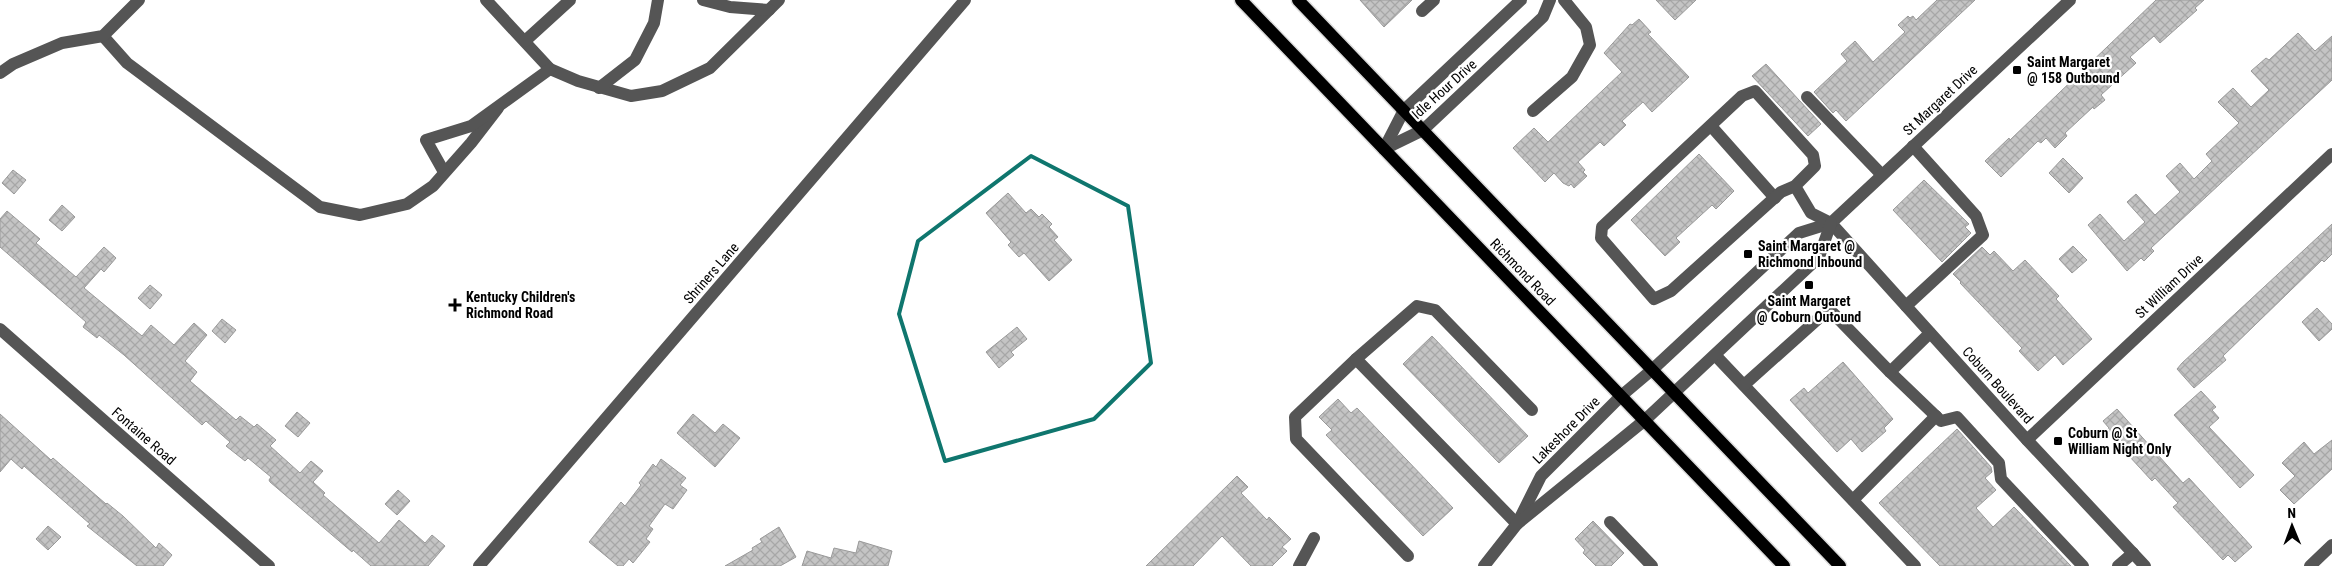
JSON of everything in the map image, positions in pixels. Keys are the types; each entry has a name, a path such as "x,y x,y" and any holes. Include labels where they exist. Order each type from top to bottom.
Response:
{"main road":[{"name":"Richmond Road","path":"1241,0 1784,566"},
{"name":"Richmond Road","path":"1298,0 1840,566"}],"street":[{"path":"0,73 12,64 62,43 103,36 139,0"},
{"path":"486,0 550,69 599,88 631,96 662,91 710,68 779,0"},
{"path":"525,41 570,0"},
{"path":"599,88 635,60 654,23 658,0"},
{"path":"703,0 730,8 769,10"},
{"name":"Shriners Lane","path":"479,566 965,0"},
{"path":"1422,11 1434,0"},
{"name":"Idle Hour Drive","path":"1384,149 1404,110 1521,0"},
{"name":"Idle Hour Drive","path":"1384,149 1423,130 1544,17 1550,0"},
{"path":"1534,112 1572,77 1590,45 1586,27 1564,0"},
{"name":"St Margaret Drive","path":"1653,369 1799,233 1831,223 2070,0"},
{"path":"103,36 127,63 320,207 360,215 407,204 433,186 471,143 498,108"},
{"path":"444,172 426,140 471,126 550,69"},
{"path":"1755,91 1812,156 1815,166 1795,186 1781,192 1671,291 1654,298 1601,238 1602,227 1742,96 1755,91"},
{"path":"1807,97 1882,175"},
{"path":"1710,126 1775,198"},
{"path":"1906,306 1983,235 1976,216 1913,146"},
{"name":"St William Drive","path":"2027,440 2332,154"},
{"name":"Coburn Boulevard","path":"1795,186 1811,213 1831,223 2027,440 2145,566"},
{"name":"St Margaret Drive","path":"1675,393 1820,257 1831,223"},
{"path":"1408,556 1296,439 1295,417 1356,359 1417,306 1435,310 1532,410"},
{"path":"1744,385 1828,309 1941,421 1957,418 1999,464 2001,479 2083,566"},
{"name":"Fontaine Road","path":"0,329 269,566"},
{"path":"1890,372 1930,333"},
{"path":"1715,355 1916,566"},
{"path":"1356,359 1517,524"},
{"name":"Lakeshore Drive","path":"1484,566 1517,524 1541,476 1621,396 1653,369"},
{"name":"Lakeshore Drive","path":"1517,524 1645,420 1675,393"},
{"path":"1852,500 1936,416"},
{"path":"1610,522 1652,566"},
{"path":"1299,566 1314,538"},
{"path":"2310,566 2332,545"},
{"path":"2118,566 2133,553"}],"highlighted area":[{"path":"1031,156 1128,206 1151,363 1094,419 945,461 899,314 918,241"}],"building":[{"path":"1360,0 1412,0 1384,27"},
{"path":"1656,0 1696,0 1675,20"},
{"path":"1937,0 1975,0 1846,121 1836,110 1833,113 1814,92 1847,61 1841,54 1855,41 1873,62 1905,32 1898,25 1908,16 1910,18 1913,16 1916,20"},
{"path":"2156,0 2204,0 2195,8 2197,10 2160,43 2154,36 2130,57 2136,63 2101,95 2105,100 2094,109 2093,107 2065,133 2067,136 2055,148 2046,138 2041,143 2038,141 2001,177 1985,161 2009,138 2010,140"},
{"path":"1639,19 1651,32 1648,34 1689,77 1652,112 1643,102 1622,121 1626,125 1604,146 1600,142 1578,162 1585,170 1583,172 1587,176 1574,188 1571,184 1569,186 1563,183 1554,173 1545,182 1513,148 1534,128 1548,142 1622,72 1604,53 1630,24 1632,25"},
{"path":"2298,33 2315,51 2332,36 2332,80 2151,248 2154,251 2144,261 2141,258 2127,271 2088,225 2100,214 2124,241 2145,222 2127,202 2136,194 2155,215 2180,192 2166,176 2180,163 2194,179 2212,161 2206,154 2239,123 2218,102 2233,88 2251,107 2269,90 2251,71 2266,58 2269,60"},
{"path":"1766,64 1821,124 1808,136 1752,76"},
{"path":"1699,154 1734,191 1716,209 1712,205 1676,238 1680,242 1665,256 1631,220"},
{"path":"2063,158 2083,178 2069,193 2049,173"},
{"path":"13,170 26,180 14,194 2,183"},
{"path":"1924,180 1969,224 1965,227 1971,233 1942,262 1893,210"},
{"path":"1008,193 1026,213 1031,209 1039,217 1042,214 1052,224 1049,227 1058,237 1054,240 1072,260 1049,281 1024,253 1019,257 1008,245 1011,242 986,213"},
{"path":"62,205 75,217 62,231 49,220"},
{"path":"7,211 40,239 36,243 76,277 104,247 116,258 104,272 101,269 84,288 142,336 151,325 174,345 194,323 207,335 185,361 197,372 190,381 236,420 240,416 254,427 257,424 276,440 270,446 300,473 311,461 323,471 313,482 325,493 323,495 379,543 399,520 425,543 432,535 445,546 428,566 371,566 353,550 352,552 270,482 271,477 248,458 245,461 226,446 230,442 206,421 202,425 124,355 99,335 97,338 83,327 86,322 0,247 0,219"},
{"path":"2332,224 2332,254 2324,262 2322,260 2223,356 2226,360 2194,388 2177,369 2182,363"},
{"path":"2073,246 2087,260 2072,273 2059,259"},
{"path":"1982,247 1990,255 1994,251 2013,271 2025,260 2059,296 2056,299 2092,339 2063,365 2055,355 2038,371 2019,351 2022,348 1953,274"},
{"path":"150,285 162,295 150,309 138,298"},
{"path":"2317,308 2332,324 2332,329 2319,341 2302,322"},
{"path":"222,319 236,330 225,343 212,331"},
{"path":"1017,327 1027,339 1011,352 1014,355 999,368 986,352"},
{"path":"1432,336 1528,436 1499,463 1403,364"},
{"path":"1843,362 1893,419 1884,428 1886,431 1862,452 1851,439 1837,452 1790,400 1804,388 1808,393"},
{"path":"2201,391 2216,407 2212,410 2219,418 2209,427 2254,475 2240,488 2174,415"},
{"path":"1338,399 1351,413 1357,408 1453,508 1423,536 1326,435 1332,430 1319,417"},
{"path":"2117,409 2183,483 2189,478 2252,547 2235,562 2228,555 2223,560 2173,507 2178,503 2155,478 2152,481 2106,431 2109,428 2103,421"},
{"path":"297,412 310,423 298,437 285,426"},
{"path":"0,414 51,460 53,458 106,504 123,516 156,548 159,543 172,555 163,566 137,566 87,526 90,524 24,466 22,469 11,459 0,472"},
{"path":"693,414 715,433 723,424 740,438 715,467 677,433"},
{"path":"1957,429 1991,467 1992,472 1985,478 1996,490 1976,508 1993,527 2014,507 2071,566 1940,566 1879,503"},
{"path":"2332,440 2332,469 2294,504 2280,490 2295,476 2282,463 2304,442 2314,454"},
{"path":"661,459 686,478 680,485 687,490 673,509 665,504 649,526 653,529 646,539 650,542 633,563 629,559 623,566 618,566 589,542 621,502 625,506 641,485 639,483 653,464 656,467"},
{"path":"1237,476 1248,487 1241,493 1267,520 1269,517 1291,539 1282,547 1287,551 1272,566 1251,566 1222,536 1193,566 1146,566"},
{"path":"398,490 410,501 397,515 385,504"},
{"path":"1593,521 1624,553 1611,566 1596,566 1583,553 1585,550 1575,539"},
{"path":"48,526 61,537 48,550 36,539"},
{"path":"779,527 796,557 780,566 725,566 753,550 752,548 762,542 760,539"},
{"path":"859,541 892,551 888,566 802,566 807,551 831,558 834,548 856,553"}],"place":[{"name":"Saint Margaret @ 158 Outbound","path":"2017,70"},
{"name":"Saint Margaret @ Richmond Inbound","path":"1748,254"},
{"name":"Saint Margaret @ Coburn Outound","path":"1809,285"},
{"name":"Kentucky Children's Richmond Road","path":"455,305"},
{"name":"Coburn @ St William Night Only","path":"2058,441"}]}
